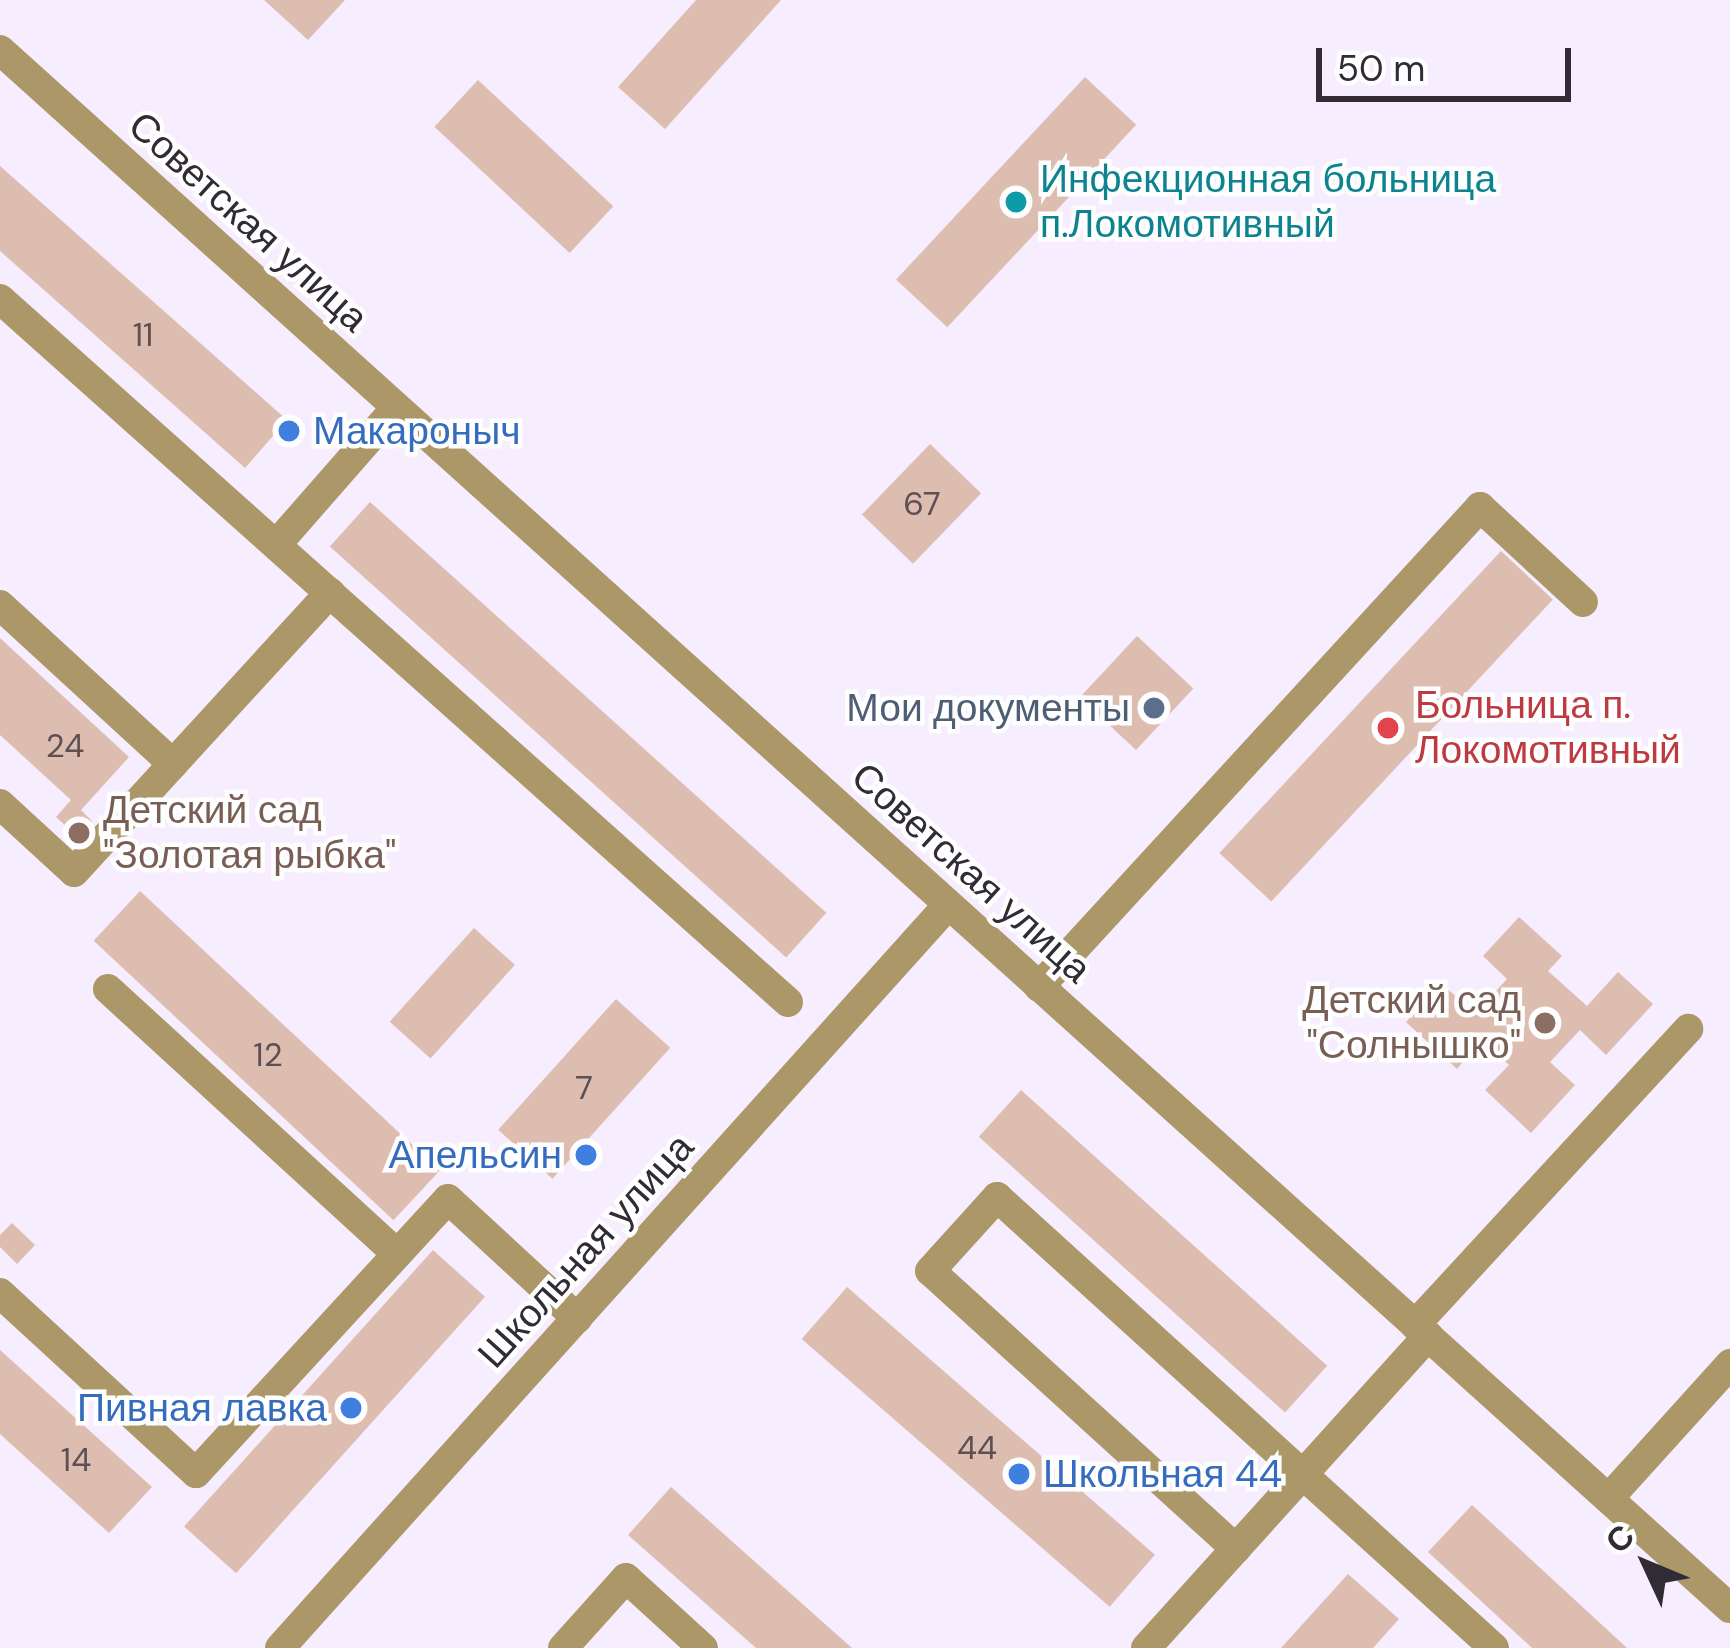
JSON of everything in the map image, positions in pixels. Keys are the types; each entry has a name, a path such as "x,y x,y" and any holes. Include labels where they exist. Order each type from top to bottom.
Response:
{"street":[{"name":"Советская улица","path":"0,50 1730,1608"},
{"path":"0,299 788,1002"},
{"path":"276,544 396,409"},
{"path":"1039,987 1480,507 1583,602"},
{"path":"0,804 74,872 330,593"},
{"path":"0,605 173,764"},
{"name":"Школьная улица","path":"280,1648 913,951 948,905"},
{"path":"108,989 397,1254"},
{"path":"1146,1648 1303,1475 1422,1330 1688,1029"},
{"path":"1236,1549 930,1271 997,1197 1494,1648"},
{"path":"0,1293 196,1473 448,1199 577,1318"},
{"path":"1609,1498 1730,1364"},
{"path":"563,1648 626,1578 703,1648"}],"building":[{"path":"264,0 345,0 308,40"},
{"path":"696,0 781,0 665,129 618,87"},
{"name":"Инфекционная больница п.Локомотивный","path":"1085,77 1136,125 947,327 896,280"},
{"path":"478,80 613,206 570,253 434,127"},
{"path":"0,166 287,420 245,468 0,251"},
{"path":"930,444 981,493 913,564 862,514"},
{"path":"370,502 826,913 786,957 330,547"},
{"name":"Больница п. Локомотивный","path":"1501,551 1553,599 1271,901 1219,853"},
{"path":"1137,636 1193,689 1136,750 1080,697"},
{"path":"0,638 129,757 81,810 92,821 78,837 56,817 71,800 0,735"},
{"path":"140,891 440,1171 393,1220 94,941"},
{"path":"1519,917 1562,956 1548,971 1587,1006 1618,972 1653,1004 1606,1055 1580,1030 1550,1062 1575,1085 1531,1133 1485,1090 1509,1065 1482,1040 1457,1069 1406,1022 1441,983 1475,1014 1507,979 1483,956"},
{"path":"474,928 515,965 431,1058 390,1022"},
{"path":"616,999 670,1048 552,1179 498,1130"},
{"path":"1021,1090 1327,1366 1285,1412 979,1137"},
{"path":"12,1223 35,1245 17,1264 0,1247 0,1235"},
{"path":"433,1250 485,1297 236,1573 184,1526"},
{"path":"847,1287 1155,1555 1110,1607 802,1339"},
{"path":"0,1350 152,1487 109,1533 0,1434"},
{"path":"671,1487 852,1648 756,1648 628,1535"},
{"path":"1472,1505 1627,1648 1532,1648 1428,1552"},
{"path":"1348,1574 1399,1619 1373,1648 1281,1648"}],"place":[{"name":"Инфекционная больница п.Локомотивный","path":"1016,202"},
{"name":"Макароныч","path":"289,431"},
{"name":"Мои документы","path":"1154,708"},
{"name":"Больница п. Локомотивный","path":"1388,728"},
{"name":"Детский сад \"Золотая рыбка\"","path":"79,833"},
{"name":"Детский сад \"Солнышко\"","path":"1545,1023"},
{"name":"Апельсин","path":"586,1155"},
{"name":"Пивная лавка","path":"351,1408"},
{"name":"Школьная 44","path":"1019,1474"}]}
